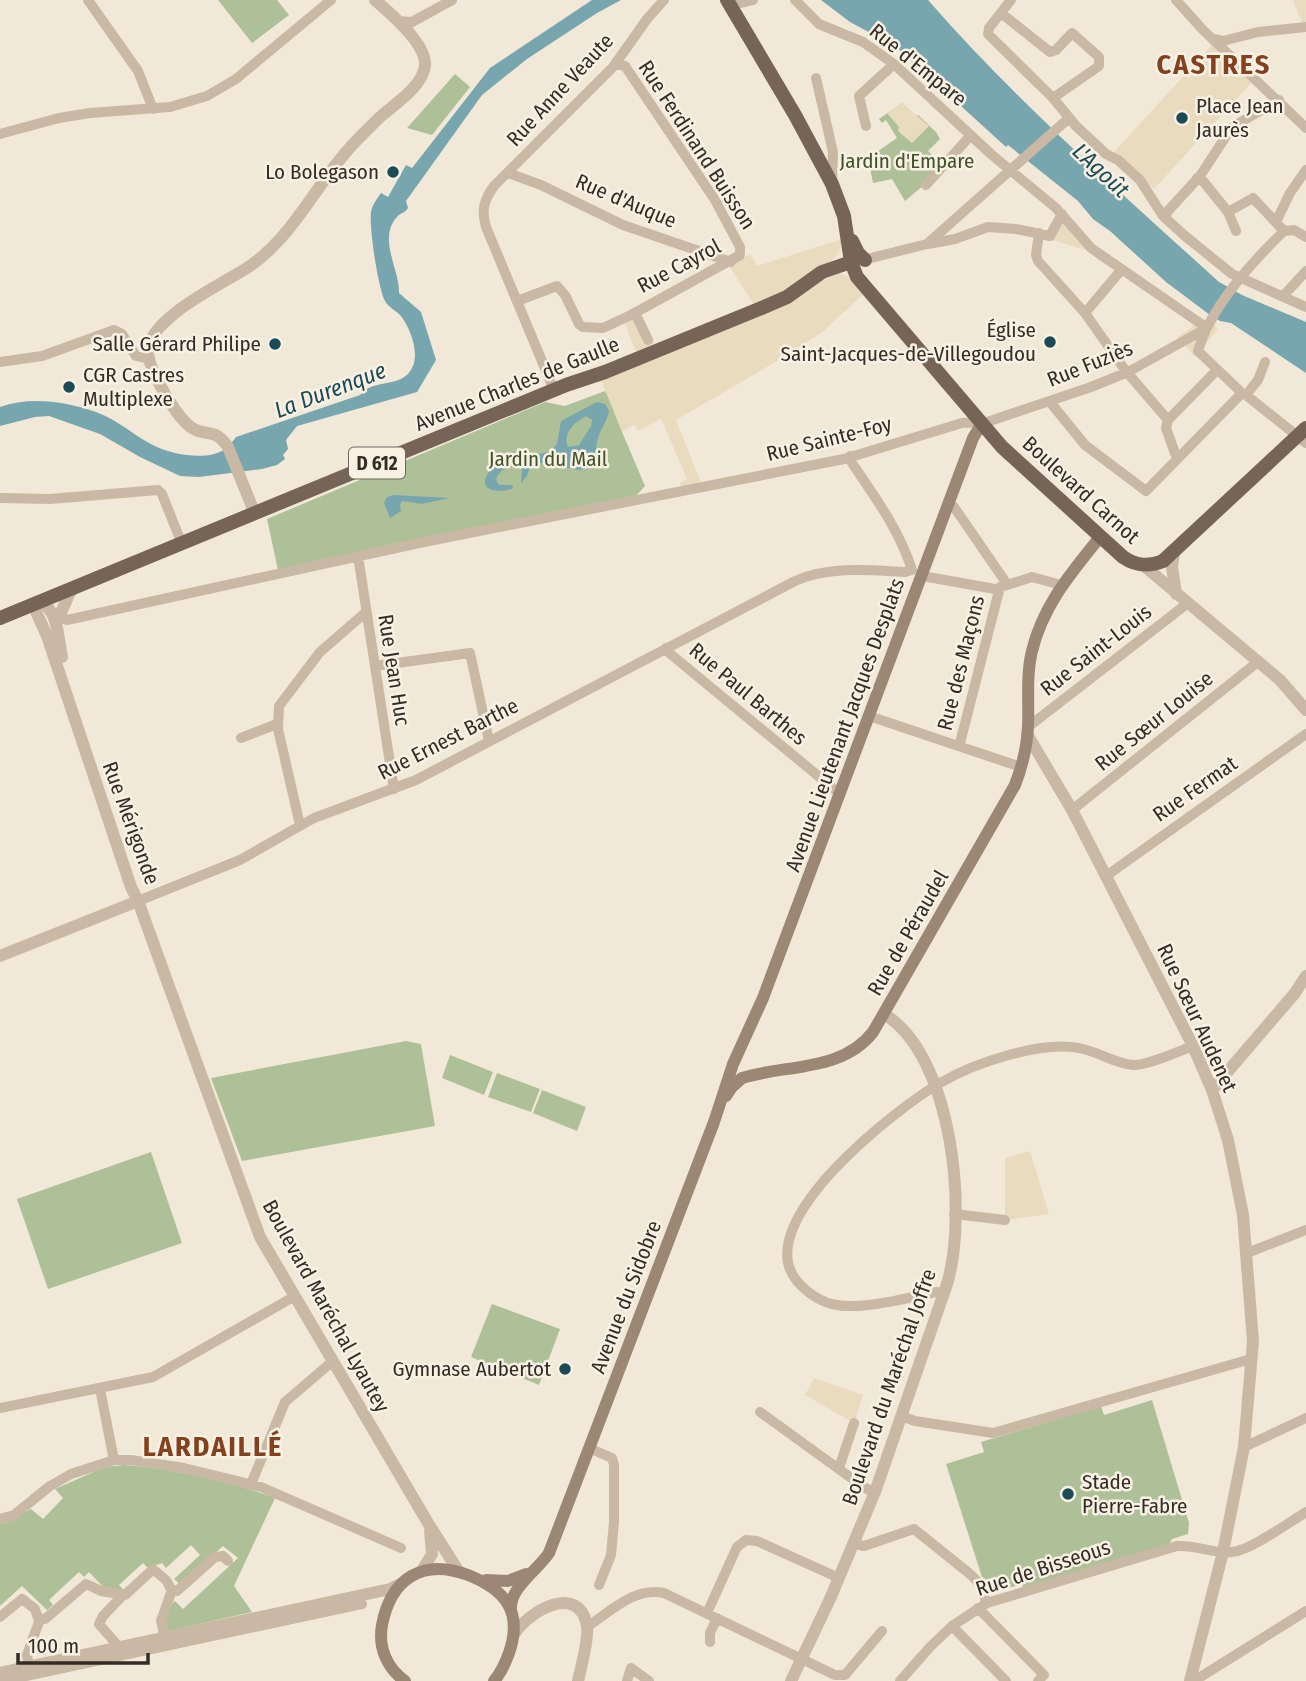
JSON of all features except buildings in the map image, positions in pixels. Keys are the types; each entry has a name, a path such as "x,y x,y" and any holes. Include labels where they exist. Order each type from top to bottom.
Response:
{"main road":[{"path":"720,0 735,15"},
{"path":"727,0 832,184 858,261"},
{"path":"816,275 838,259 844,249 847,230"},
{"name":"Avenue Charles de Gaulle","path":"0,618 554,390 605,373 775,302 816,275 858,261"},
{"name":"Boulevard Carnot","path":"858,261 855,273 864,286 1010,456 1131,562 1143,565 1168,556"},
{"name":"Avenue Lieutenant Jacques Desplats","path":"744,1042 973,438 982,423"},
{"path":"1168,556 1303,436"},
{"path":"1028,731 1031,653 1048,606 1061,585 1100,537"},
{"name":"Rue de Péraudel","path":"714,1122 732,1087 743,1078 841,1059 866,1041 1011,793 1021,767 1028,731"},
{"path":"744,1042 740,1061 743,1068 753,1075"},
{"name":"Avenue du Sidobre","path":"511,1611 512,1600 518,1587 549,1553 744,1042"},
{"path":"480,1579 513,1580 541,1564"},
{"path":"405,1681 394,1671 384,1654 381,1633 384,1617 401,1584 423,1569 438,1568 480,1579 500,1592 511,1611 515,1633 502,1671 494,1681"}],"street":[{"path":"88,0 138,71 153,109"},
{"path":"0,134 69,116 153,109 192,102 221,89 331,0"},
{"path":"255,514 228,447 212,432 190,426 166,394 149,359 149,343 159,328 176,313 257,261 281,239 346,152 418,81 424,71 424,59 418,46 398,21 375,0"},
{"path":"398,21 412,22 452,0"},
{"name":"Rue Anne Veaute","path":"517,301 486,227 483,212 489,193 616,64 647,19 664,0"},
{"path":"734,0 741,3 753,0"},
{"name":"Rue d'Empare","path":"795,0 819,24 863,42 894,64 1062,214 1091,248 1208,326"},
{"path":"1011,0 988,33 1053,98 1069,118 1143,183 1166,219 1239,278 1306,307"},
{"path":"1177,0 1207,33 1306,128"},
{"path":"1001,13 1051,52 1056,51 1072,33 1099,57 1099,66 1053,98"},
{"path":"1207,33 1223,41 1258,32 1306,27"},
{"name":"Rue Ferdinand Buisson","path":"616,64 625,66 667,127 669,134 715,200 738,241 741,253"},
{"path":"866,126 859,96 894,64"},
{"path":"816,78 833,152 832,184"},
{"path":"1166,219 1167,212 1198,178 1232,127 1279,100"},
{"path":"927,244 1069,118"},
{"path":"926,185 971,135"},
{"path":"1303,436 1244,394 1216,371 1198,351 1208,326 1231,290 1280,226 1290,193 1306,170"},
{"name":"Rue d'Auque","path":"508,173 623,225 731,262"},
{"path":"1198,178 1228,212 1236,231"},
{"path":"1228,212 1251,194 1280,226 1306,237"},
{"path":"1062,214 1044,234 1036,255 1038,261 1084,313 1149,400 1168,420"},
{"path":"858,261 955,239 988,228 1044,234"},
{"name":"Rue Cayrol","path":"517,301 556,286 565,295 577,322 583,327 598,328 635,313 731,262 741,253"},
{"path":"1084,313 1122,269"},
{"path":"1281,296 1306,271"},
{"path":"517,301 554,390"},
{"name":"Rue Cayrol","path":"635,313 648,340"},
{"name":"Rue Fuziès","path":"982,423 1050,402 1128,372 1208,326"},
{"path":"0,362 43,356 114,330 122,334 136,356 149,359"},
{"path":"1050,402 1085,445 1146,491 1258,380 1265,362"},
{"path":"1177,459 1166,428 1168,420 1216,371"},
{"path":"961,423 967,417 967,406"},
{"name":"Rue Sainte-Foy","path":"358,556 705,487 850,456 961,423 982,423"},
{"path":"850,456 919,574"},
{"path":"0,498 50,499 158,491 162,494 182,544"},
{"path":"948,505 954,508 1004,586"},
{"path":"55,619 67,620 358,556"},
{"name":"Rue Jean Huc","path":"358,556 394,789"},
{"path":"1168,556 1176,594"},
{"path":"1143,565 1259,661 1306,710"},
{"name":"Rue Ernest Barthe","path":"0,956 240,860 300,825 416,780 806,577 838,570 905,572 1004,586 1032,577 1061,585"},
{"name":"Rue des Maçons","path":"962,747 960,743 1004,586"},
{"path":"55,619 71,590"},
{"name":"Rue Saint-Louis","path":"1028,731 1188,603"},
{"path":"37,604 49,608 55,619"},
{"name":"Rue Mérigonde","path":"37,604 120,856 138,901"},
{"path":"300,825 277,723 279,706 311,662 365,613"},
{"name":"Rue Mérigonde","path":"55,619 64,665 133,874 138,901"},
{"name":"Rue Paul Barthes","path":"666,648 840,794"},
{"path":"375,666 470,653 489,741"},
{"name":"Rue Sœur Louise","path":"1072,810 1259,661"},
{"path":"870,713 872,717 1021,767"},
{"path":"241,738 277,723"},
{"name":"Rue Sœur Audenet","path":"1028,731 1194,1046 1212,1090 1233,1164 1243,1215 1253,1341 1244,1447 1223,1552 1192,1681"},
{"name":"Rue Fermat","path":"1106,876 1306,734"},
{"name":"Boulevard Maréchal Lyautey","path":"138,901 260,1237 459,1572"},
{"path":"1212,1090 1295,993 1306,976"},
{"name":"Boulevard du Maréchal Joffre","path":"791,1681 854,1545 875,1492 953,1259 951,1154 936,1086 918,1049 900,1027 884,1014"},
{"path":"943,1294 937,1292 852,1306 836,1305 804,1290 790,1273 788,1246 793,1225 828,1175 852,1151 936,1086 1004,1055 1051,1047 1081,1048 1136,1066 1194,1046"},
{"path":"1206,1074 1225,1074"},
{"path":"954,1214 1005,1220"},
{"path":"1247,1253 1306,1230"},
{"path":"0,1408 153,1377 295,1296"},
{"path":"901,1416 915,1421 993,1433 1251,1359"},
{"path":"251,1484 285,1402 333,1361"},
{"path":"100,1389 114,1460"},
{"path":"760,1412 875,1492"},
{"path":"1244,1447 1306,1418"},
{"path":"839,1468 854,1423"},
{"path":"589,1448 611,1458 614,1465 611,1555 599,1585"},
{"path":"0,1519 18,1512 61,1479 114,1460 174,1466 251,1484 401,1548"},
{"path":"1223,1552 1243,1549 1306,1512"},
{"path":"423,1569 432,1554 432,1535 428,1523"},
{"path":"854,1545 864,1546 914,1529 979,1583 982,1606 1044,1675 1038,1681"},
{"path":"710,1642 712,1616 737,1547 746,1540 757,1541 839,1578"},
{"name":"Rue de Bisseous","path":"900,1681 952,1626 982,1606 1177,1546 1192,1545 1223,1552"},
{"path":"172,1590 181,1589 215,1557 220,1556 229,1561"},
{"path":"119,1647 99,1624 103,1616 123,1595 155,1570 172,1590"},
{"path":"40,1619 50,1616 86,1584 101,1591 123,1595"},
{"path":"0,1673 29,1671 355,1601 401,1584"},
{"path":"165,1642 161,1621 172,1590"},
{"path":"587,1627 637,1594 650,1590 664,1593 835,1675 845,1675 882,1631"},
{"path":"0,1618 22,1599 27,1600 35,1609 40,1619 29,1649 29,1671"},
{"path":"355,1601 378,1605 384,1617"},
{"path":"515,1633 532,1614 556,1602 566,1603 582,1614 587,1627 578,1681"},
{"path":"511,1611 532,1614"},
{"path":"1192,1681 1306,1611"},
{"path":"952,1626 1003,1680"},
{"path":"3,1681 29,1671 119,1647 165,1642"},
{"path":"627,1681 631,1668 649,1681"}],"green space":[{"path":"218,0 277,0 289,15 252,43"},
{"path":"455,74 470,87 432,135 407,128"},
{"name":"Jardin d'Empare","path":"902,103 936,132 940,139 928,151 941,163 925,184 905,201 892,179 873,183 868,158 897,138 886,120 882,123 879,119"},
{"name":"Jardin du Mail","path":"605,391 618,393 622,432 645,486 635,497 278,570 267,519 545,402 565,406"},
{"path":"406,1041 421,1044 435,1126 242,1161 211,1078"},
{"path":"450,1055 493,1072 484,1095 442,1078"},
{"path":"497,1073 540,1089 531,1112 488,1097"},
{"path":"542,1090 586,1107 577,1131 533,1113"},
{"path":"151,1152 182,1243 48,1289 17,1199"},
{"path":"492,1304 560,1329 539,1385 471,1357"},
{"name":"Stade Pierre-Fabre","path":"1152,1400 1189,1523 1188,1534 1172,1539 1168,1546 1024,1590 1022,1584 1001,1590 982,1577 946,1464 984,1452 981,1442 1101,1406 1104,1415"},
{"path":"124,1465 200,1476 275,1498 234,1586 252,1612 168,1631 167,1615 175,1601 183,1609 238,1558 223,1546 180,1584 174,1579 200,1555 191,1545 166,1568 162,1563 148,1568 143,1563 119,1585 124,1590 103,1587 89,1572 84,1577 79,1572 49,1600 53,1605 47,1610 22,1586 0,1606 0,1524 31,1509 43,1519 63,1498 55,1489 105,1467"}],"shaded area":[{"path":"1293,0 1306,0 1306,23 1302,23"},
{"name":"Place Jean Jaurès","path":"1212,45 1252,82 1154,189 1114,152"},
{"path":"902,103 929,126 912,143 898,131 899,127 887,113"},
{"path":"1060,208 1090,242 1085,250 1043,237"},
{"path":"842,239 839,253 831,261 813,270 788,290 754,305 729,266 750,254 757,266"},
{"path":"839,273 854,279 865,293 821,333 676,420 702,485 681,487 680,483 687,479 661,419 638,431 634,425 622,432 601,380"},
{"path":"641,313 656,346 637,354 624,322"},
{"path":"1210,315 1217,320 1214,325 1218,329 1195,357 1177,337 1190,329 1199,316 1206,321"},
{"path":"1030,1151 1049,1214 1005,1220 1005,1158"},
{"path":"814,1378 863,1395 854,1423 805,1395"}],"water":[{"path":"592,0 621,0 527,59 482,95 406,201 408,208 396,218 391,227 389,245 399,293 421,312 436,360 417,392 297,426 286,440 288,449 283,455 285,459 277,465 199,477 180,476 100,434 49,416 0,426 0,407 36,401 61,403 104,415 164,450 191,456 210,455 225,449 236,437 360,395 373,386 402,378 413,366 414,347 404,321 386,303 382,294 371,230 374,204 381,193 388,197 406,165 412,168 490,68"},
{"path":"821,0 928,0 1033,110 1219,282 1242,295 1306,322 1306,373 1231,323 1210,315 1166,282 1093,219 1078,201 1008,145 1006,147 895,46 850,22"},
{"path":"597,402 605,404 608,415 598,438 594,458 588,467 581,470 541,463 530,466 521,483 522,468 510,467 503,470 496,480 499,485 512,485 513,488 498,491 488,488 485,481 489,472 513,452 540,454 551,451 557,444 561,421","holes":["586,416 592,420 579,445 568,447 568,433 574,425"]},
{"path":"394,495 449,498 422,504 402,501 401,511 390,518 384,503 387,497"}],"place":[{"name":"Place Jean Jaurès","path":"1182,118"},
{"name":"Lo Bolegason","path":"393,172"},
{"name":"Église Saint-Jacques-de-Villegoudou","path":"1050,342"},
{"name":"Salle Gérard Philipe","path":"275,344"},
{"name":"CGR Castres Multiplexe","path":"69,387"},
{"name":"Gymnase Aubertot","path":"565,1369"},
{"name":"Stade Pierre-Fabre","path":"1068,1494"}],"district":[{"name":"CASTRES","path":"1214,64"},
{"name":"LARDAILLÉ","path":"213,1446"}],"water label":[{"name":"L'Agoût","path":"1101,170"},
{"name":"La Durenque","path":"330,390"}]}
